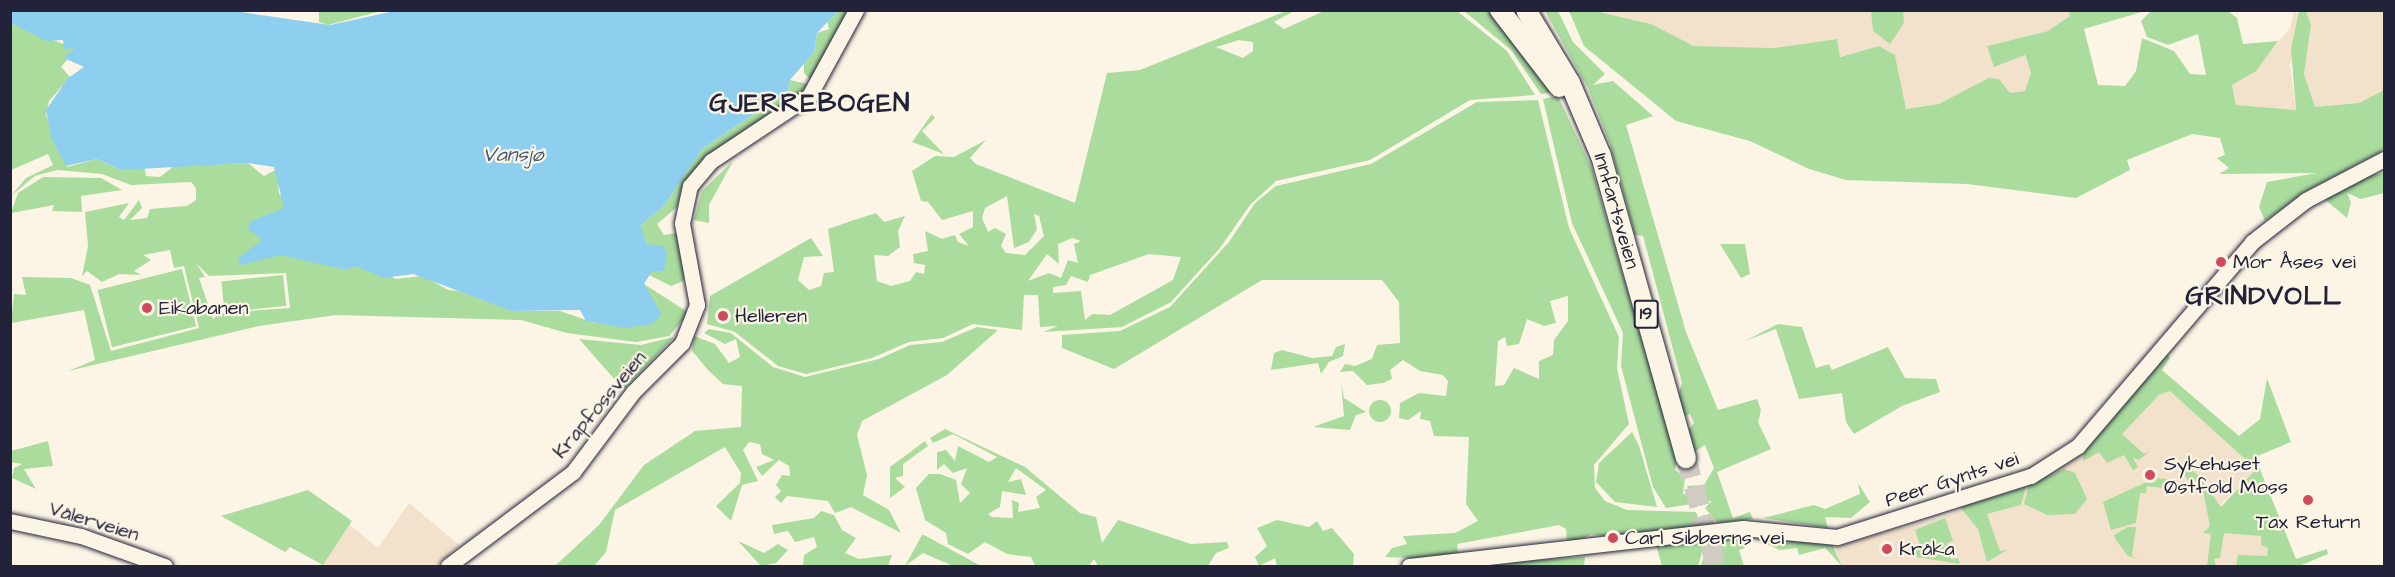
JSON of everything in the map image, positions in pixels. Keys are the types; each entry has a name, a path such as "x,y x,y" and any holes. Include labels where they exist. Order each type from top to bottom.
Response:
{"highway":[{"path":"1500,10 1560,88 1606,170"},
{"name":"Innfartsveien","path":"1526,10 1564,72 1606,170 1686,458"},
{"path":"1539,10 1564,72"}],"street":[{"name":"Krapfossveien","path":"448,567 573,472 633,392 682,343 697,305 682,223 690,186 711,161 809,96 856,10"},
{"name":"Peer Gynts vei","path":"1409,567 1751,528 1837,537 2031,476 2073,450 2252,242 2306,200 2385,159"},
{"name":"Vålerveien","path":"10,521 81,536 165,567"}],"shaded area":[{"path":"1596,10 2068,10 2070,16 2048,31 1987,46 2024,55 2031,73 2025,91 1906,109 1895,55 1879,46 1839,57 1837,39 1774,48 1694,46 1651,24"},
{"path":"2294,11 2301,17 2290,65 2296,110 2236,105 2232,85 2252,73 2290,28"},
{"path":"2306,11 2384,11 2384,90 2359,103 2315,107 2304,74 2311,26"},
{"name":"Sykehuset Østfold Moss","path":"2170,390 2256,469 2219,507 2265,529 2272,566 1842,566 1834,546 1943,517 2039,480 2081,449 2121,434 2159,395"},
{"path":"409,503 459,545 436,566 321,566 350,525 378,548"}],"green space":[{"path":"319,11 381,11 328,25 319,22"},
{"path":"838,11 851,11 813,82 804,73 804,63 814,52 817,33 829,29 827,21"},
{"path":"1286,11 1294,11 1274,22 1284,29 1324,11 1457,11 1507,51 1535,95 1470,100 1370,160 1276,181 1250,205 1220,248 1171,302 1122,327 1043,332 1058,326 1040,327 1038,295 1024,295 1022,330 973,324 943,338 909,342 872,358 806,374 778,366 735,332 707,324 710,296 811,238 823,256 804,257 798,280 809,290 821,286 824,273 834,272 828,229 876,213 884,222 905,216 898,231 900,247 888,256 874,255 877,281 891,286 910,281 916,272 924,274 925,265 914,263 913,254 928,251 925,231 942,239 955,235 958,242 969,246 959,234 973,227 973,211 942,220 928,202 921,201 912,171 935,156 954,157 986,140 970,158 976,164 1075,203 1107,73 1140,70","holes":["1239,40 1253,42 1253,51 1243,58 1216,47","1007,196 1014,248 1029,242 1037,229 1034,214 1039,216 1044,236 1025,255 1006,253 1001,246 1006,234 995,228 988,232 982,218 985,208","1072,238 1081,241 1074,244 1078,263 1068,260 1061,278 1049,273 1028,281 1047,254 1059,264 1058,244","1149,254 1181,257 1173,280 1110,315 1092,314 1085,320 1081,291 1053,293 1053,287 1066,285 1071,276 1088,282 1090,275"]},
{"path":"1464,11 1494,11 1555,92 1541,94 1511,50"},
{"path":"1545,11 1558,11 1573,42 1605,74 1593,85 1613,81 1653,116 1626,125 1686,332 1718,410 1757,399 1761,410 1758,422 1771,449 1717,472 1733,518 1750,512 1753,519 1717,523 1705,508 1712,501 1666,508 1653,487 1621,366 1623,333 1572,223 1543,99 1558,96 1592,169 1677,461 1675,470 1685,477 1683,494 1690,495 1687,486 1704,485 1714,468 1705,445 1694,452 1688,431 1694,423 1690,414 1683,417 1678,396 1682,383 1643,236 1635,235 1610,144 1588,88"},
{"path":"1569,11 1596,11 1651,24 1694,46 1774,48 1837,39 1840,57 1879,46 1895,55 1906,109 1939,104 1989,78 1999,79 2010,93 2025,91 2031,73 2025,55 1994,67 1987,46 2048,31 2070,16 2068,11 2145,11 2084,29 2098,85 2125,86 2136,71 2142,38 2174,51 2190,74 2206,75 2198,34 2168,45 2147,37 2141,21 2151,11 2228,11 2237,18 2243,44 2278,41 2256,71 2232,85 2236,105 2296,110 2291,49 2299,11 2306,11 2311,25 2304,74 2315,107 2359,103 2384,90 2384,150 2306,191 2265,221 2259,207 2267,182 2317,173 2219,174 2229,168 2217,158 2225,155 2220,138 2192,134 2127,160 2130,170 2076,198 1967,184 1846,180 1809,169 1750,141 1676,121 1584,46"},
{"path":"1871,11 1903,11 1904,23 1890,44 1873,31"},
{"path":"12,24 76,49 61,67 70,77 49,101 46,115 67,167 97,159 121,170 144,166 146,176 160,177 174,166 248,163 264,176 277,169 279,194 395,279 423,276 448,290 467,292 478,277 513,311 560,311 595,323 606,320 644,284 689,313 669,336 636,342 567,333 521,320 336,315 259,326 68,371 95,360 84,310 11,323 14,294 26,295 22,277 71,278 90,285 111,351 199,328 184,266 174,268 170,250 143,255 151,260 134,271 141,275 119,274 102,282 87,271 82,276 88,246 85,212 129,203 119,217 124,220 139,200 142,208 130,220 147,218 150,209 187,206 196,200 196,188 191,182 131,185 102,174 57,170 35,176 11,196 26,178 53,165 48,154 11,170","holes":["196,263 209,276 286,273 290,308 219,313 213,319 199,278 205,277"]},
{"path":"790,80 811,85 682,190 677,207 657,224 664,235 677,233 686,273 683,281 671,286 649,275 641,225 663,207 702,149 788,91"},
{"path":"1538,100 1569,228 1619,337 1617,368 1629,424 1594,465 1595,488 1605,501 1627,510 1696,512 1701,525 1618,539 1592,534 1569,545 1505,549 1567,543 1566,529 1559,525 1457,544 1458,554 1485,553 1442,559 1385,557 1392,548 1407,544 1403,536 1455,533 1478,521 1466,504 1469,437 1434,436 1430,421 1420,419 1421,411 1408,420 1399,418 1400,403 1419,393 1446,396 1448,381 1443,375 1420,371 1403,360 1390,370 1392,379 1383,383 1367,385 1353,371 1340,372 1345,364 1355,366 1372,359 1377,345 1400,343 1399,302 1382,280 1262,280 1114,369 1062,348 1062,335 1120,331 1170,307 1229,242 1255,203 1276,186 1371,164 1477,102","holes":["1568,296 1568,321 1554,340 1553,355 1539,361 1539,379 1514,368 1504,385 1495,386 1498,341 1505,337 1507,346 1519,344 1527,319 1544,326 1556,323 1550,301"]},
{"path":"932,114 935,118 922,131 944,154 912,142"},
{"path":"733,161 709,205 709,223 694,220 702,191"},
{"path":"2383,173 2384,193 2361,199 2347,193 2351,202 2347,218 2322,197 2286,221 2243,263 2258,243 2292,215 2312,202 2355,179"},
{"path":"43,177 101,178 122,190 81,196 82,212 52,211 54,205 11,213 18,193"},
{"path":"1720,244 1745,244 1750,274 1741,278"},
{"name":"Eikabanen","path":"182,269 196,326 112,347 98,290"},
{"path":"283,275 286,306 225,312 221,281"},
{"path":"1778,324 1802,327 1816,368 1829,364 1832,370 1888,347 1905,378 1936,379 1940,392 1902,406 1854,434 1846,422 1842,393 1799,399 1776,329 1745,341"},
{"path":"977,327 998,330 947,375 862,421 857,435 867,475 863,495 889,510 901,533 851,507 835,513 828,501 787,496 781,503 775,497 781,491 776,485 782,475 790,476 789,466 779,460 762,476 756,467 774,460 762,454 760,444 749,442 743,450 758,481 742,485 731,521 716,506 740,483 741,473 725,447 615,510 606,552 594,566 555,566 599,525 644,465 695,431 741,427 742,386 723,384 709,371 692,351 694,336 715,344 729,363 740,357 736,339 725,344 704,333 709,329 731,333 773,367 805,377 879,359 910,345 942,342"},
{"path":"674,337 624,390 579,339 641,345"},
{"path":"1345,344 1343,356 1329,362 1321,374 1318,363 1271,370 1274,353 1282,350 1312,358 1332,356 1336,347"},
{"path":"2166,350 2170,358 2162,370 2239,436 2260,419 2267,378 2291,442 2255,457 2296,559 2327,549 2328,554 2299,566 2236,566 2238,555 2267,556 2268,548 2261,545 2261,536 2224,533 2220,558 2214,559 2216,566 2207,566 2211,534 2203,533 2210,526 2201,481 2189,481 2181,471 2186,466 2198,475 2221,507 2256,469 2170,391 2159,395 2122,434 2144,454 2150,451 2139,460 2133,458 2138,467 2133,470 2124,455 2107,463 2099,452 2084,461 2081,449"},
{"path":"1341,382 1344,398 1366,412 1356,415 1350,430 1313,427 1344,416"},
{"path":"1380,400 1388,403 1391,411 1388,419 1380,422 1372,419 1369,411 1372,403"},
{"path":"945,429 1025,467 1080,513 1096,517 1102,543 1118,520 1191,544 1227,542 1229,548 1216,553 1208,566 1098,566 1094,559 1089,566 1035,566 1031,557 1007,554 985,542 968,554 948,544 946,533 925,520 916,488 929,474 940,474 956,480 960,503 970,493 961,484 967,468 953,473 944,464 937,470 937,452 946,450 955,461 958,446 989,462 997,457 953,434 933,443 930,438","holes":["1016,468 1046,490 1036,497 1040,508 1018,512 1019,503 1012,500 1013,518 992,517 988,514 1000,507 1002,491 1026,495 1021,479 1008,482"]},
{"path":"1632,432 1639,446 1657,507 1615,502 1596,482 1599,463"},
{"path":"48,441 53,466 24,469 36,489 12,478 14,468 22,464 11,462 11,451"},
{"path":"925,441 928,446 903,464 903,476 895,478 905,487 890,498 890,467"},
{"path":"2064,469 2075,473 2087,499 2075,514 2047,515 2024,504 2029,484"},
{"path":"2155,478 2169,479 2187,491 2147,486 2146,493 2140,493 2136,523 2111,530 2103,502"},
{"path":"1858,483 1870,502 1851,518 1825,517 1828,528 1763,518 1814,505 1825,509 1860,494"},
{"path":"2026,487 2021,505 1987,514 2000,551 2007,550 1987,562 1978,529 1960,507"},
{"path":"308,490 352,521 323,565 290,547 285,552 221,516"},
{"path":"821,511 834,515 842,530 856,538 845,553 859,559 892,555 888,566 803,566 804,555 817,547 814,537 795,542 788,531 774,534 772,525 814,518"},
{"path":"1945,518 1953,541 1947,543 1951,559 1958,558 1960,564 1916,557 1913,550 1920,545 1915,530"},
{"path":"1277,520 1309,527 1317,521 1323,531 1332,528 1354,554 1353,565 1277,566 1275,558 1259,566 1255,557 1267,546 1257,528"},
{"path":"2128,527 2136,527 2132,556 2139,559 2128,556 2114,535"},
{"path":"922,535 981,566 953,566 923,553 905,566"},
{"path":"1733,536 1745,548 1739,550 1744,566 1701,566 1710,537"},
{"path":"1706,538 1698,566 1662,566 1656,545"},
{"path":"1753,538 1832,544 1842,566 1825,548 1799,555 1797,548 1780,550"},
{"path":"738,541 764,553 778,544 788,550 776,563 761,566"},
{"path":"1585,557 1584,566 1473,566 1520,561"}],"water":[{"name":"Vansjø","path":"227,10 330,25 399,10 838,11 817,33 814,52 790,80 788,91 702,149 663,207 641,225 646,244 663,246 667,253 664,271 652,271 644,284 662,315 652,324 624,328 586,321 580,310 512,311 413,274 384,278 355,266 346,270 281,255 240,265 238,258 263,240 248,229 250,222 284,208 274,167 248,163 121,170 97,159 66,166 51,137 46,110 68,78 84,67 64,58 75,48 64,49 63,40 46,41 11,23 11,11"}],"tunnel":[{"path":"1686,458 1716,566"}],"place":[{"name":"Mor Åses vei","path":"2221,262"},
{"name":"Eikabanen","path":"147,308"},
{"name":"Helleren","path":"723,316"},
{"name":"Sykehuset Østfold Moss","path":"2150,475"},
{"name":"Tax Return","path":"2308,500"},
{"name":"Carl Sibberns vei","path":"1613,538"},
{"name":"Kråka","path":"1887,549"}],"district":[{"name":"GJERREBOGEN","path":"810,104"},
{"name":"GRINDVOLL","path":"2264,297"}]}
